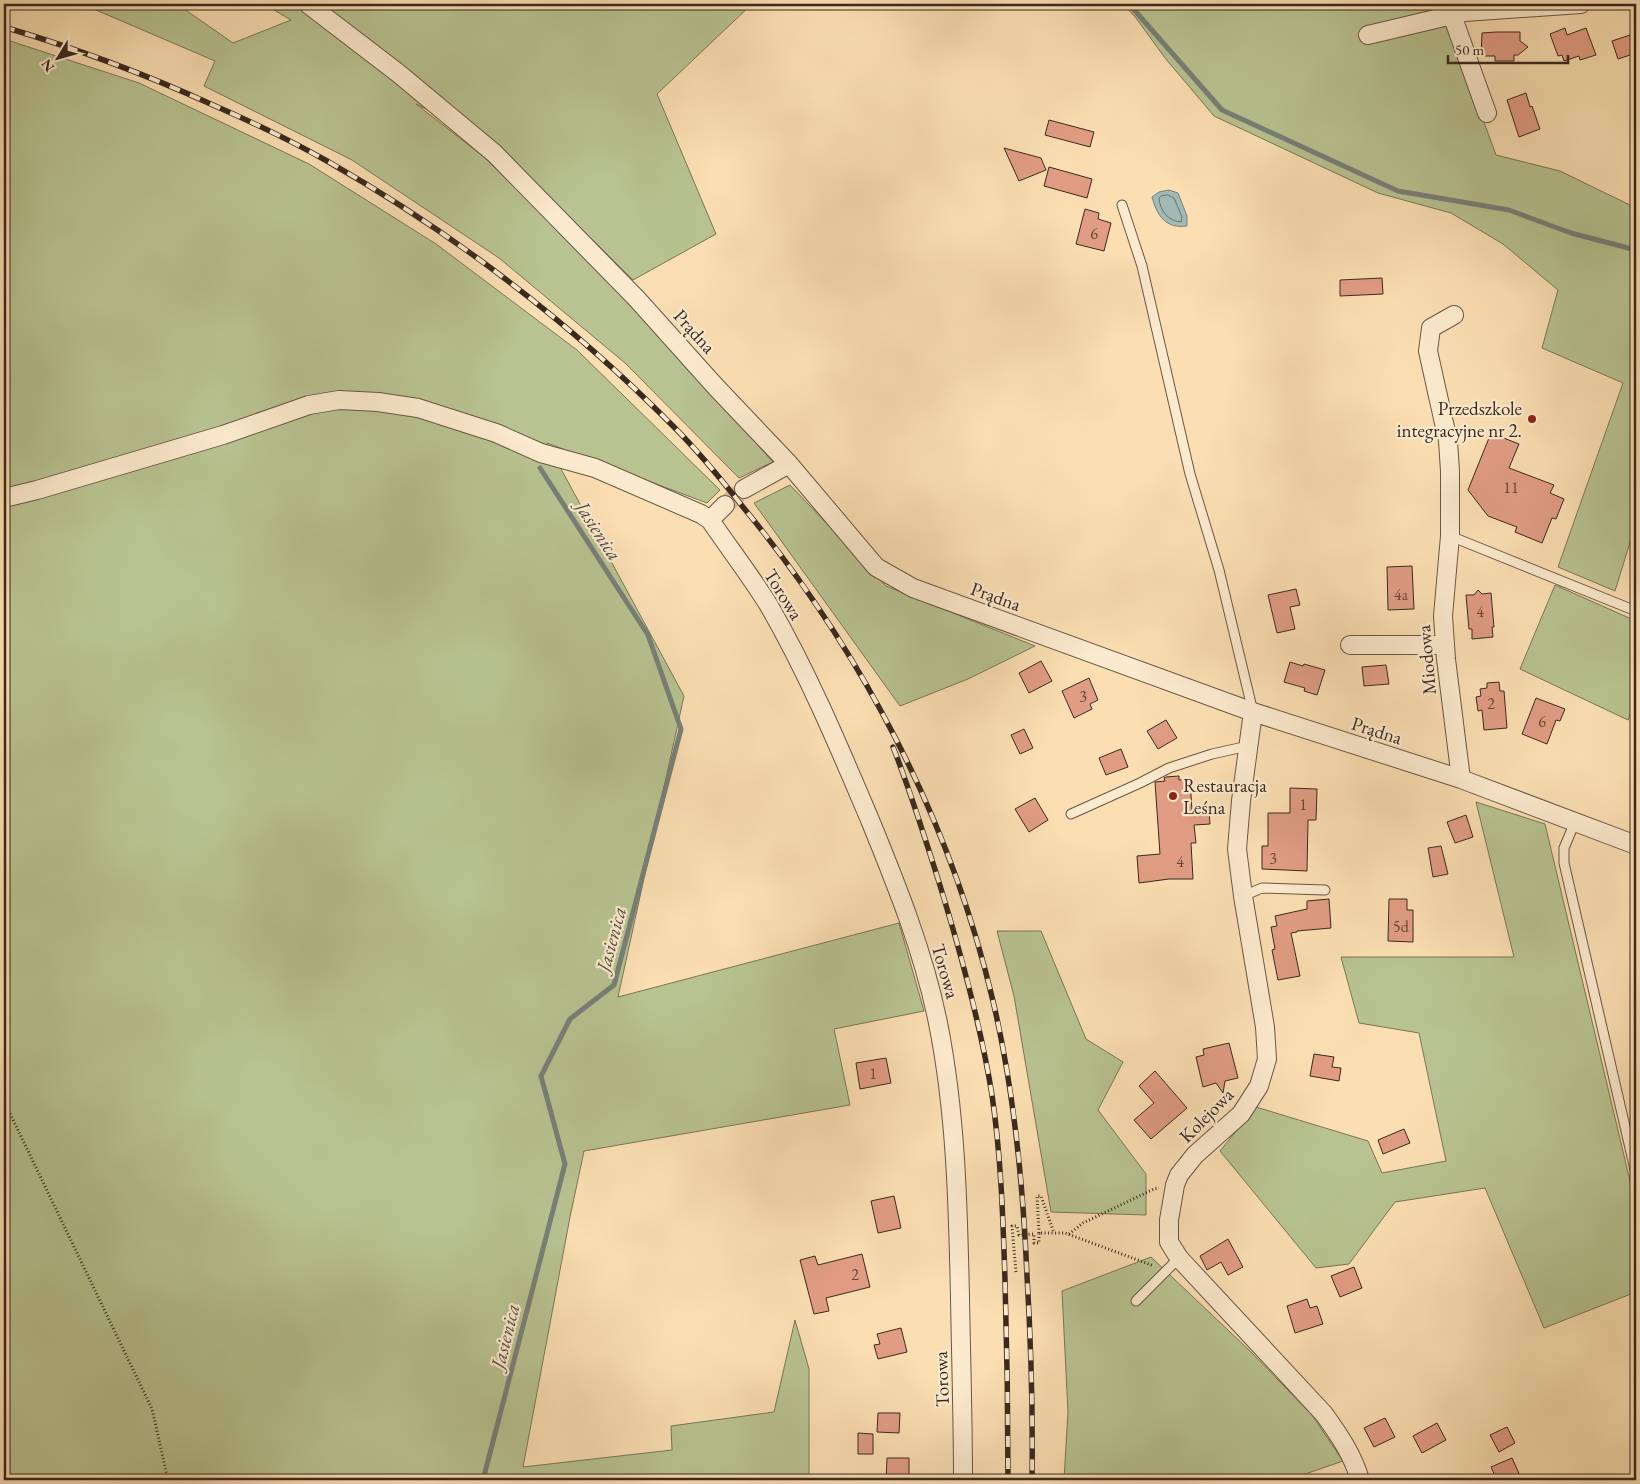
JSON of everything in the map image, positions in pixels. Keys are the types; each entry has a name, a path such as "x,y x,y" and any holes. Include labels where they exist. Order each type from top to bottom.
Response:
{"street":[{"name":"Prądna","path":"308,4 398,73 494,153 637,299 715,386 789,464 876,567 913,588 1253,712 1461,779 1636,845"},
{"path":"1368,35 1442,12 1581,4"},
{"path":"1442,12 1487,113"},
{"name":"Miodowa","path":"1454,315 1431,328 1428,351 1448,441 1450,536 1442,616 1461,779"},
{"path":"4,498 223,435 309,405 339,400 378,402 418,408 496,433 541,453 603,472 694,510 710,520 725,505"},
{"path":"744,489 789,464"},
{"name":"Torowa","path":"710,520 767,602 822,707 888,863 906,910 925,972 938,1022 953,1129 958,1224 963,1480"},
{"path":"1350,645 1444,645"},
{"name":"Kolejowa","path":"1253,712 1241,801 1237,848 1265,1027 1267,1059 1259,1086 1241,1114 1195,1155 1179,1175 1175,1185 1169,1220 1169,1242 1179,1258 1324,1414 1342,1440 1360,1480"}],"lane":[{"path":"1122,205 1142,266 1190,474 1219,570 1253,712"},
{"path":"1450,536 1636,611"},
{"path":"1071,814 1140,783 1168,768 1212,754 1248,746"},
{"path":"1575,822 1564,848 1564,863 1636,1174"},
{"path":"1243,896 1262,888 1325,890"},
{"path":"1136,1301 1179,1258"}],"path":[{"path":"4,1102 152,1409 168,1480"},
{"path":"1069,1234 1083,1223 1154,1189 1175,1185"},
{"path":"1016,1272 1012,1226 1017,1226 1019,1235 1034,1234 1034,1243 1039,1243 1037,1196 1041,1196 1054,1232"},
{"path":"1038,1233 1054,1232 1069,1234 1155,1267 1165,1273"}],"green space":[{"path":"82,4 177,4 233,43 291,20 264,4 752,4 657,94 716,234 633,280 495,143 416,104 484,157 632,304 773,462 739,478 625,363 499,258 352,160 204,86 215,61"},
{"path":"1123,4 1425,4 1430,24 1447,21 1496,155 1560,171 1636,208 1636,523 1615,591 1558,567 1623,383 1542,348 1558,290 1503,244 1451,213 1378,193 1214,116"},
{"path":"4,39 139,83 309,164 436,244 577,350 720,490 707,503 547,443 684,696 618,997 899,923 924,1011 834,1029 850,1105 584,1151 523,1467 672,1450 671,1426 774,1412 795,1320 809,1369 809,1480 4,1480"},
{"path":"790,485 886,586 1035,646 968,679 900,706 754,503"},
{"path":"1555,585 1636,621 1636,698 1628,720 1520,669"},
{"path":"1476,802 1545,824 1636,1206 1636,1292 1544,1328 1485,1188 1395,1202 1349,1264 1316,1268 1220,1151 1256,1107 1368,1141 1382,1173 1446,1161 1419,1033 1359,1023 1341,957 1514,957"},
{"path":"997,931 1041,931 1086,1039 1123,1062 1098,1110 1146,1174 1146,1215 1051,1212 1014,996"},
{"path":"1151,1257 1250,1351 1312,1415 1343,1461 1288,1480 1064,1480 1068,1412 1062,1291"}],"water":[{"path":"1169,190 1178,193 1187,216 1187,226 1168,223 1157,210 1152,197 1159,192"}],"building":[{"path":"1565,28 1567,35 1586,28 1596,55 1580,60 1579,56 1564,61 1562,55 1558,56 1550,34"},
{"path":"1520,32 1520,41 1528,47 1518,55 1514,55 1514,61 1495,61 1495,56 1481,56 1482,33"},
{"path":"1636,33 1636,53 1618,59 1612,41"},
{"path":"1526,93 1540,129 1519,137 1507,100"},
{"path":"1049,120 1094,132 1090,147 1045,135"},
{"path":"1004,148 1041,158 1046,170 1019,181"},
{"path":"1049,167 1092,179 1087,198 1044,186"},
{"path":"1085,209 1099,213 1098,219 1111,223 1104,251 1076,244"},
{"path":"1382,278 1383,294 1340,296 1340,280"},
{"path":"1491,433 1519,444 1509,468 1554,485 1550,493 1564,499 1556,519 1552,518 1542,543 1515,532 1517,527 1488,516 1468,490"},
{"path":"1412,566 1414,609 1388,610 1387,567"},
{"path":"1296,589 1300,605 1290,607 1295,629 1277,633 1268,595"},
{"path":"1478,590 1482,594 1491,593 1493,637 1472,639 1472,629 1469,629 1466,595 1474,595"},
{"path":"1041,661 1052,681 1029,693 1019,673"},
{"path":"1290,662 1325,670 1317,695 1304,691 1305,688 1284,682"},
{"path":"1386,665 1389,684 1364,686 1362,667"},
{"path":"1089,678 1098,700 1090,704 1092,709 1074,718 1062,691"},
{"path":"1499,682 1500,691 1504,691 1507,728 1484,730 1482,710 1478,711 1476,697 1481,696 1480,689 1487,688 1487,683"},
{"path":"1536,698 1565,709 1560,721 1556,720 1547,744 1522,734"},
{"path":"1166,720 1177,738 1158,749 1147,731"},
{"path":"1024,729 1033,748 1020,754 1011,735"},
{"path":"1121,749 1128,767 1106,775 1099,758"},
{"path":"1179,776 1179,780 1190,779 1192,811 1209,810 1210,824 1194,825 1196,843 1191,843 1193,879 1169,879 1139,883 1137,856 1160,854 1155,782 1165,781 1164,778 1166,777"},
{"path":"1290,788 1317,789 1316,820 1308,820 1307,871 1262,869 1262,846 1268,846 1268,813 1290,813"},
{"path":"1035,798 1048,820 1029,832 1015,809"},
{"path":"1466,815 1473,837 1455,843 1447,822"},
{"path":"1441,846 1448,874 1433,877 1428,848"},
{"path":"1329,899 1331,928 1291,933 1300,976 1278,980 1272,950 1275,949 1271,927 1277,926 1275,916 1307,909 1307,901"},
{"path":"1389,899 1407,899 1407,910 1413,910 1413,942 1388,941"},
{"path":"1229,1043 1238,1078 1225,1081 1223,1093 1216,1083 1203,1087 1196,1057 1204,1055 1203,1049"},
{"path":"1314,1054 1334,1057 1332,1067 1341,1068 1339,1081 1310,1076"},
{"path":"886,1058 891,1083 860,1089 856,1063"},
{"path":"1155,1071 1187,1108 1151,1139 1134,1120 1154,1103 1139,1086"},
{"path":"1404,1129 1410,1143 1383,1154 1378,1140"},
{"path":"894,1196 901,1228 878,1233 871,1201"},
{"path":"1228,1239 1243,1267 1228,1275 1221,1262 1207,1270 1200,1256"},
{"path":"862,1254 870,1287 826,1298 829,1311 814,1314 800,1260 815,1256 818,1265"},
{"path":"1354,1267 1362,1288 1340,1297 1331,1276"},
{"path":"1307,1299 1310,1308 1317,1306 1323,1324 1295,1333 1287,1306"},
{"path":"901,1328 907,1352 878,1359 874,1345 880,1344 877,1334"},
{"path":"878,1413 900,1413 899,1433 877,1432"},
{"path":"1385,1418 1395,1437 1374,1447 1364,1428"},
{"path":"1437,1423 1446,1440 1422,1453 1413,1436"},
{"path":"1507,1427 1515,1443 1499,1452 1490,1435"},
{"path":"858,1433 873,1434 873,1454 858,1454"},
{"path":"887,1458 909,1458 909,1480 886,1480"},
{"path":"1512,1458 1522,1480 1497,1480 1491,1467"}],"waterway":[{"path":"1129,4 1222,110 1398,191 1509,210 1571,233 1636,250"},
{"name":"Jasienica","path":"483,1480 565,1164 541,1076 570,1019 614,985 681,729 648,635 540,468"}],"tunnel":[{"path":"725,505 744,489"}],"railway":[{"path":"4,27 110,62 242,118 327,161 420,218 465,249 551,315 634,388 700,455 786,561 862,677 895,738 925,800 951,864 974,930 992,997 1012,1100 1023,1206 1031,1352 1032,1480"},
{"path":"893,747 917,813 954,932 969,986 992,1095 1000,1164 1003,1234 1007,1355 1008,1480"}],"place":[{"name":"Przedszkole integracyjne nr 2.","path":"1532,419"},
{"name":"Restauracja Leśna","path":"1173,796"}]}
